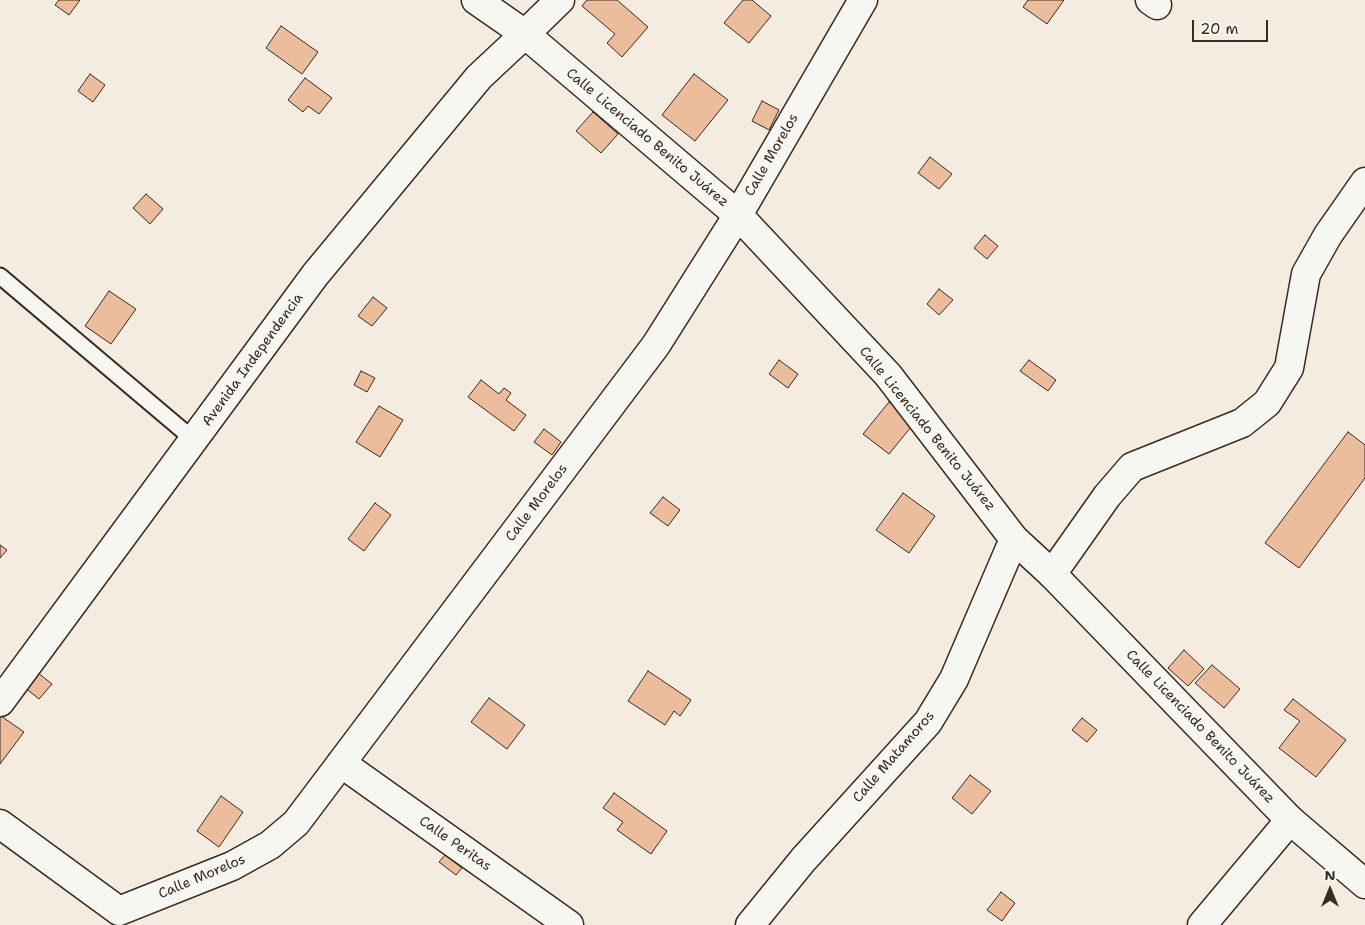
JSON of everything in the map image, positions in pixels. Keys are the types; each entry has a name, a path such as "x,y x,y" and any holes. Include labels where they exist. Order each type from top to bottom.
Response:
{"street":[{"name":"Calle Licenciado Benito Juárez","path":"476,0 525,34 738,215 888,375 1014,539 1052,574 1290,820 1365,884"},
{"name":"Avenida Independencia","path":"0,702 315,274 479,76 560,0"},
{"name":"Calle Morelos","path":"114,918 232,866 270,845 296,823 656,345 738,215 863,0"},
{"path":"1052,574 1107,496 1132,467 1242,422 1267,403 1289,368 1306,274 1328,235 1365,182"},
{"name":"Calle Matamoros","path":"750,925 803,860 928,722 954,680 1014,539"},
{"name":"Calle Peritas","path":"342,763 569,925"},
{"path":"1202,925 1290,820"},
{"path":"0,824 114,918"}],"lane":[{"path":"0,276 194,440"}],"building":[{"path":"59,0 80,0 69,15 55,5"},
{"path":"587,0 617,0 648,27 622,57 607,43 615,34 582,6"},
{"path":"743,0 752,0 771,16 749,43 724,23"},
{"path":"1028,0 1064,0 1047,24 1023,7"},
{"path":"281,26 318,52 302,74 266,48"},
{"path":"90,74 105,85 93,102 78,91"},
{"path":"694,74 728,100 695,141 662,115"},
{"path":"305,78 332,98 319,114 308,106 303,112 288,100"},
{"path":"762,101 779,110 769,130 752,121"},
{"path":"593,112 618,134 601,153 576,131"},
{"path":"930,157 952,174 939,189 918,173"},
{"path":"146,194 163,209 150,224 133,208"},
{"path":"985,235 998,246 987,259 974,248"},
{"path":"939,289 953,300 939,315 927,304"},
{"path":"109,291 136,309 111,344 85,326"},
{"path":"373,297 387,308 372,326 358,316"},
{"path":"779,360 798,374 788,388 769,374"},
{"path":"1029,360 1056,380 1048,391 1020,371"},
{"path":"361,371 375,378 367,392 354,385"},
{"path":"481,380 499,394 504,388 511,393 506,400 526,415 514,431 468,397"},
{"path":"889,402 915,422 889,454 863,434"},
{"path":"379,406 403,420 380,457 356,442"},
{"path":"544,429 561,442 552,455 534,442"},
{"path":"1348,432 1365,445 1365,478 1299,568 1265,543"},
{"path":"903,493 935,516 909,553 876,530"},
{"path":"663,497 680,510 668,526 650,513"},
{"path":"375,503 391,515 364,551 348,539"},
{"path":"0,545 7,550 0,558"},
{"path":"1184,650 1204,669 1188,686 1168,668"},
{"path":"1212,665 1240,689 1224,708 1195,683"},
{"path":"648,671 691,700 680,716 674,711 665,725 628,701"},
{"path":"37,672 52,684 39,699 24,687"},
{"path":"489,698 525,725 507,749 471,722"},
{"path":"1293,699 1346,740 1316,777 1279,748 1300,721 1284,710"},
{"path":"1,716 24,732 0,764 0,718"},
{"path":"1082,718 1097,730 1087,742 1072,730"},
{"path":"970,775 991,791 972,814 952,798"},
{"path":"614,793 667,831 651,854 617,830 623,822 603,808"},
{"path":"221,796 243,812 219,847 197,831"},
{"path":"445,855 462,868 456,875 439,862"},
{"path":"1001,892 1015,903 1002,921 987,910"}]}
